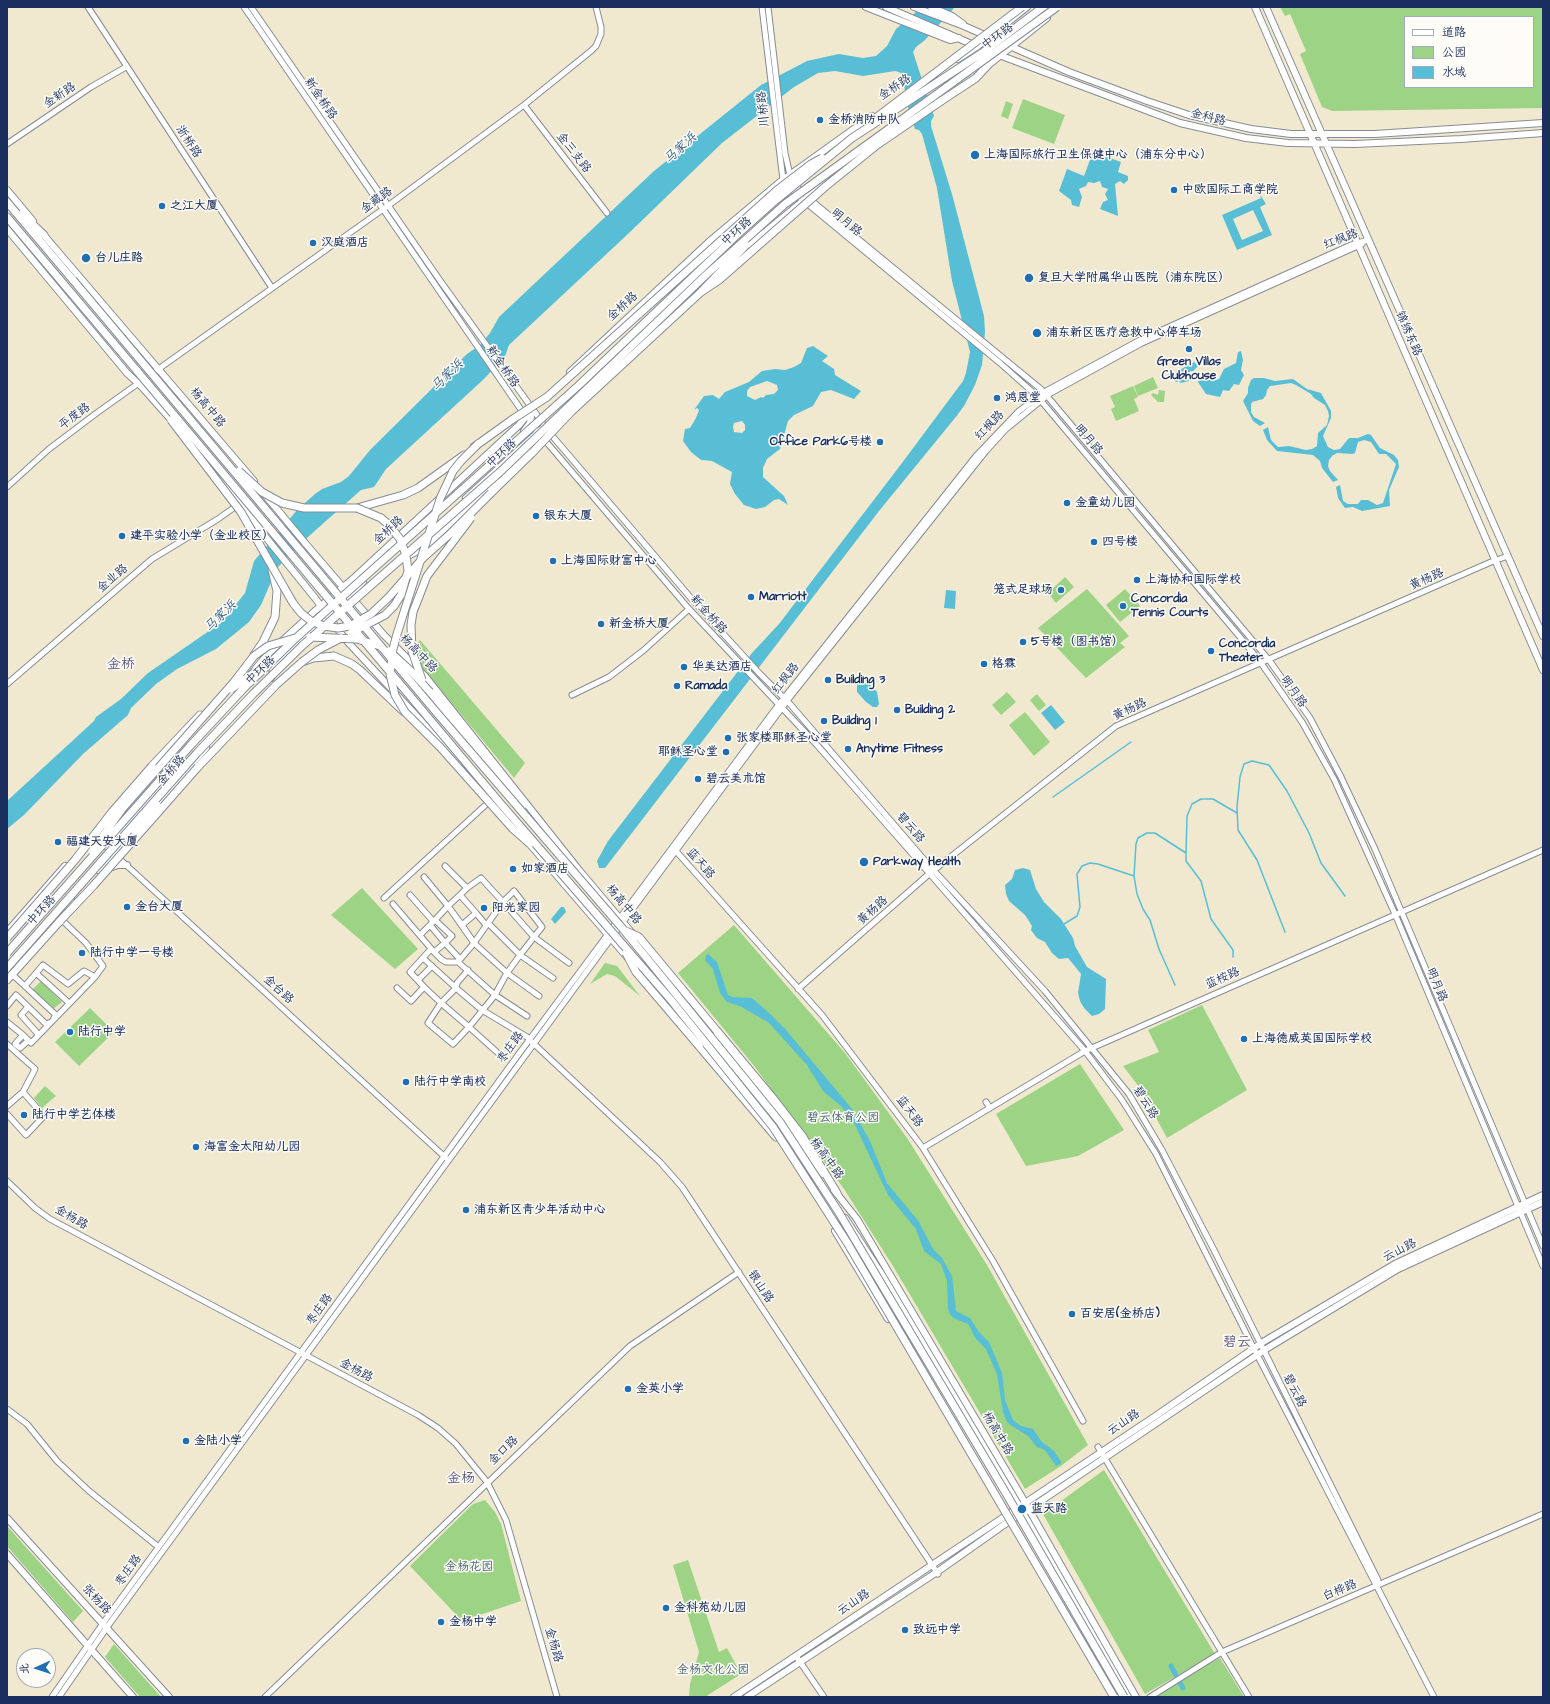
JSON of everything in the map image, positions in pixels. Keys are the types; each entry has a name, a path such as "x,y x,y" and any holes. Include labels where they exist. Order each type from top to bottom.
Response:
{"highway":[{"path":"852,138 872,120 954,60 1022,7"},
{"name":"中环路","path":"7,953 190,746 245,687 578,386 738,233 852,138 982,53 1043,7"},
{"name":"中环路","path":"7,969 252,694 303,645 508,464 665,313 768,219 841,162 930,100 1057,7"},
{"path":"701,292 719,280 826,186 877,145 940,100 976,78 988,65"},
{"path":"173,399 233,466 250,482 270,497 282,503 304,508 357,508 385,502 418,488 478,444 547,397 777,190 811,164 840,148"},
{"path":"7,201 44,235"},
{"name":"杨高中路","path":"7,201 557,854 622,923 780,1122 816,1175 1007,1495 1124,1697"},
{"name":"杨高中路","path":"7,217 391,674 709,1045 785,1143 848,1244 1114,1697"},
{"path":"138,372 182,435 233,500 293,603 301,613 312,621 324,626 338,628 350,626 361,621 381,606 423,558 450,534 571,412 701,292 746,246 768,219"},
{"path":"7,223 38,254"},
{"path":"508,464 571,412"},
{"path":"405,712 395,695 392,684 390,668 393,648 434,514 446,483 461,461 478,444"},
{"path":"430,692 422,679 412,651 411,625 413,612 427,576 491,493"},
{"path":"7,980 250,711 288,673 326,645 363,628 385,615 394,606 405,585 408,571 406,555 400,539 390,525 381,518 357,508"},
{"path":"78,872 122,808 215,704 254,656 263,642 275,617 277,591 272,568"},
{"path":"254,656 268,646 294,639 337,637 357,639 372,643 398,658 430,692 532,819 557,854"},
{"path":"302,662 324,656 342,659 360,670 440,747 513,829 551,862"},
{"path":"7,938 75,860 112,812 176,739 200,715 232,688 274,660"},
{"path":"61,921 144,821 189,763"},
{"path":"622,923 639,937 772,1097 803,1137 837,1193"},
{"path":"620,942 636,972 776,1137"}],"main road":[{"path":"866,7 950,40 959,38"},
{"name":"金科路","path":"914,7 964,26 1069,72 1189,115 1251,129 1276,133 1321,135 1375,134 1543,123"},
{"path":"931,7 960,20 964,26"},
{"name":"金桥路","path":"7,932 199,718 242,674 263,659 400,535 525,417 594,349 711,240 790,174 893,102 978,46 1027,7"},
{"path":"988,65 1061,7"},
{"name":"锦绣东路","path":"1255,7 1543,670"},
{"name":"锦绣东路","path":"1266,7 1321,135 1543,636"},
{"name":"金科路","path":"888,8 1001,56 1180,122 1246,138 1288,143 1325,144 1461,139 1543,133"},
{"name":"金桥路","path":"7,969 71,900 200,755 333,621 406,557 422,538 537,431 545,426 608,372 699,288 805,198 889,133 940,100"},
{"name":"杨高中路","path":"7,190 384,635 426,676 585,878 770,1100 857,1219 959,1391 1022,1504 1023,1513 1128,1697"},
{"name":"杨高中路","path":"7,229 122,367 166,414 242,503 264,535 333,621 345,640 465,768 609,938 663,997 762,1117 787,1152 809,1173 836,1205 856,1232 942,1376 1022,1504 1029,1510 1136,1697"},
{"path":"481,484 488,465 527,429 530,423 532,409"},
{"path":"542,438 545,426"},
{"name":"金桥路","path":"406,557 425,547 542,438"},
{"path":"333,621 334,613 350,595 393,554 398,547 400,535"},
{"path":"271,682 271,672 274,666 328,615 342,597 343,587"},
{"name":"金桥路","path":"7,953 102,844 113,828 239,689 263,659"},
{"path":"113,853 112,846 116,837 161,786 170,765"},
{"name":"金桥路","path":"7,984 109,868 113,853"},
{"path":"109,868 118,865 127,865"},
{"path":"61,921 71,900"},
{"path":"787,1152 844,1244 1006,1519"},
{"name":"云山路","path":"747,1697 937,1573 1006,1519 1022,1504 1260,1344 1395,1264 1526,1206 1543,1196"},
{"name":"云山路","path":"1526,1206 1543,1202"},
{"name":"云山路","path":"734,1697 932,1565 1006,1519 1029,1510 1101,1452 1260,1353 1398,1268 1519,1209"},
{"path":"942,1376 942,1411"},
{"name":"张杨路","path":"7,1518 105,1625 168,1697"},
{"path":"7,1554 133,1697"}],"street":[{"name":"浙桥路","path":"88,7 272,288"},
{"name":"新金桥路","path":"244,7 525,417 689,609 781,706"},
{"name":"新金桥路","path":"251,7 551,436 742,655 786,700"},
{"name":"金藏路","path":"160,369 389,205 524,105 591,51 600,40 601,27 596,7"},
{"name":"川桥路","path":"762,7 771,56"},
{"name":"川桥路","path":"768,7 771,56 783,180"},
{"name":"金新路","path":"7,144 91,87 126,67"},
{"name":"金三支路","path":"524,105 607,213"},
{"name":"川桥路","path":"778,120 790,174 805,198"},
{"path":"783,180 805,198"},
{"name":"明月路","path":"805,198 990,346 1029,378 1045,394 1269,660 1310,718 1341,777 1402,911 1543,1246"},
{"name":"明月路","path":"805,198 1039,398 1152,531 1261,663 1302,722 1334,779 1395,914 1543,1266"},
{"name":"红枫路","path":"609,938 622,923 781,706 976,456 1019,411 1045,394 1140,340 1368,240"},
{"name":"平度路","path":"7,487 49,449 160,369"},
{"name":"金业路","path":"7,684 152,558 242,503"},
{"name":"黄杨路","path":"798,989 929,874 1116,726 1261,663 1389,610 1496,560 1508,556"},
{"path":"572,695 609,677 644,650 689,609"},
{"name":"碧云路","path":"786,700 934,870 1045,991 1128,1094 1162,1150 1260,1344 1260,1353"},
{"name":"碧云路","path":"781,706 1085,1051 1122,1100 1156,1154 1254,1348 1260,1353 1378,1580 1377,1585 1434,1697"},
{"path":"384,898 491,799"},
{"name":"金台路","path":"94,835 102,844 127,865 447,1158"},
{"name":"蓝天路","path":"675,850 822,1015 923,1148 993,1261 1083,1421"},
{"name":"蓝桉路","path":"923,1148 1085,1051 1543,850"},
{"path":"445,866 467,888"},
{"path":"424,877 448,906 474,943 507,973 539,996"},
{"path":"420,935 467,888 481,878 534,937 569,963"},
{"path":"458,962 474,943 503,902 514,891 542,927 507,973 495,994 469,1027 453,1044 428,1023 441,1003 456,988 457,983 468,970"},
{"path":"410,895 433,922 445,943 459,958 458,962"},
{"path":"460,895 486,925 488,923 520,955 553,978"},
{"path":"393,904 434,952 446,962 458,962 495,994 528,1016"},
{"path":"462,925 476,914"},
{"path":"7,1022 30,1043 56,1015 95,978 103,966 86,943 61,921"},
{"path":"433,922 452,936 434,952"},
{"name":"枣庄路","path":"59,1697 105,1625 447,1158 530,1040 609,938"},
{"path":"434,952 431,949 410,972 441,1003 498,1053"},
{"name":"银山路","path":"423,958 482,1010 530,1040 668,1170 689,1197 937,1573"},
{"path":"25,986 43,965 68,984 84,971 95,978"},
{"path":"418,980 432,966"},
{"path":"36,973 69,1003"},
{"path":"14,976 56,1015"},
{"path":"397,988 411,1001 424,987"},
{"path":"7,1006 16,995 47,1025"},
{"path":"28,1007 21,1015 38,1034"},
{"path":"23,1036 15,1044 20,1048 28,1040"},
{"path":"7,1044 35,1069 23,1092 7,1106"},
{"path":"7,1114 26,1134 44,1116 23,1092"},
{"path":"986,1102 990,1108"},
{"name":"金杨路","path":"7,1181 35,1208 50,1219 418,1415 438,1428 466,1456 487,1482 497,1500 512,1540 557,1697"},
{"name":"金口路","path":"264,1697 630,1346 739,1272"},
{"path":"7,1409 27,1424 57,1461 83,1486 156,1545"},
{"path":"1101,1452 1249,1697"},
{"name":"白桦路","path":"1151,1696 1222,1652 1543,1514"},
{"name":"枣庄路","path":"52,1697 90,1650"},
{"path":"796,1656 824,1697"}],"green space":[{"path":"1280,7 1543,7 1543,108 1332,111 1322,107 1300,54 1306,51 1290,14 1285,16"},
{"path":"1023,99 1065,115 1054,144 1012,128"},
{"path":"1006,101 1013,104 1008,119 1001,116"},
{"path":"1153,377 1158,388 1138,396 1134,386"},
{"path":"1133,386 1138,397 1134,399 1139,411 1116,421 1111,409 1115,407 1110,396"},
{"path":"1159,390 1165,391 1164,402 1158,402 1151,395 1153,393 1158,395"},
{"name":"笼式足球场","path":"1065,577 1074,587 1056,603 1048,593"},
{"path":"1087,589 1129,636 1120,643 1125,647 1086,678 1038,628"},
{"name":"Concordia Tennis Courts","path":"1125,589 1140,606 1120,622 1106,605"},
{"path":"420,640 525,763 514,778 410,653"},
{"path":"1007,692 1016,702 1001,715 992,705"},
{"path":"1037,694 1046,705 1039,711 1030,700"},
{"path":"1025,712 1050,742 1034,756 1009,725"},
{"path":"362,888 418,949 395,969 331,915"},
{"name":"碧云体育公园","path":"734,925 845,1053 907,1138 987,1265 1088,1445 1061,1466 1025,1489 893,1266 844,1189 755,1067 678,973"},
{"path":"605,963 617,966 640,996 615,976 607,974 590,984"},
{"path":"41,981 62,1002 52,1010 32,990"},
{"path":"1202,1005 1247,1090 1167,1138 1140,1088 1123,1066 1159,1052 1148,1030"},
{"path":"90,1008 114,1032 79,1066 55,1042"},
{"path":"1080,1064 1124,1130 1078,1156 1026,1166 996,1114"},
{"path":"45,1086 56,1096 42,1108 34,1098"},
{"path":"1104,1470 1215,1654 1145,1694 1043,1514"},
{"name":"金杨花园","path":"485,1500 495,1512 501,1524 521,1601 462,1621 410,1566 473,1504"},
{"path":"7,1526 83,1611 73,1622 7,1546"},
{"name":"金杨文化公园","path":"688,1560 719,1652 727,1648 741,1674 705,1697 689,1697 690,1684 699,1652 673,1565"},
{"path":"114,1644 161,1697 140,1697 105,1657"},
{"path":"1220,1658 1244,1697 1148,1697"}],"water":[{"name":"马家浜","path":"922,7 955,7 925,40 916,47 913,52 934,116 931,121 931,126 952,194 984,316 985,332 982,365 975,385 964,406 955,418 879,511 605,868 599,868 597,861 608,841 752,653 779,624 902,463 963,381 966,373 970,352 952,281 937,188 922,134 919,130 915,129 908,107 902,74 899,72 895,71 863,76 835,71 818,73 794,87 722,143 629,233 509,345 505,356 484,379 386,469 374,487 361,490 309,536 277,568 261,605 249,622 216,649 177,669 156,684 131,708 128,715 83,754 24,815 7,829 7,801 94,721 96,717 121,699 148,673 222,622 245,593 254,561 298,509 322,489 341,482 349,476 370,450 467,354 480,345 490,333 499,317 654,171 761,85 807,61 839,54 863,58 876,56 887,46 896,29"},
{"path":"1093,152 1121,162 1118,172 1128,176 1128,180 1124,184 1120,181 1115,184 1118,216 1100,209 1103,202 1108,200 1105,194 1108,189 1102,187 1100,181 1094,183 1088,182 1086,186 1079,189 1082,197 1079,207 1072,205 1071,200 1059,191 1067,169 1084,176"},
{"path":"1259,193 1266,204 1260,207 1272,235 1237,250 1222,215 1261,198","holes":["1253,210 1263,231 1242,240 1233,219"]},
{"path":"813,346 828,356 822,361 834,369 835,375 861,391 854,399 831,390 821,392 813,406 794,415 788,421 780,449 767,459 763,468 763,477 784,496 788,505 779,499 774,500 765,507 756,509 744,505 735,494 730,484 732,472 712,461 701,460 691,452 683,441 685,429 690,428 696,418 699,410 697,408 694,410 704,396 713,395 719,399 725,392 749,382 762,371 775,369 785,370 794,367 801,363 807,348","holes":["767,381 777,385 778,390 774,394 766,395 763,398 761,397 755,400 747,396 747,391 750,387","742,421 745,425 745,430 742,433 734,432 734,423"]},
{"path":"1241,351 1243,360 1241,370 1244,375 1239,385 1234,384 1229,391 1223,390 1220,397 1206,394 1198,382 1200,376 1212,381 1219,379 1224,369 1236,363 1238,352"},
{"path":"1194,362 1198,366 1193,371 1190,371 1189,376 1197,377 1196,380 1181,383 1179,381 1176,382 1168,374 1176,372"},
{"path":"1254,378 1264,378 1275,381 1293,379 1307,389 1321,393 1331,411 1331,418 1323,436 1328,447 1334,450 1340,449 1349,438 1358,438 1368,434 1371,435 1380,448 1394,455 1398,460 1399,467 1389,490 1390,506 1362,511 1353,507 1345,508 1338,498 1336,487 1340,485 1343,501 1348,504 1358,504 1361,500 1368,500 1377,505 1383,503 1396,464 1386,454 1379,454 1371,442 1364,440 1358,442 1355,453 1353,454 1337,453 1332,456 1329,460 1328,466 1330,471 1338,480 1333,482 1322,468 1320,461 1313,455 1277,451 1267,440 1263,430 1268,427 1271,440 1278,447 1289,446 1306,450 1312,449 1317,446 1318,433 1327,425 1329,416 1328,411 1325,405 1296,385 1291,383 1270,386 1263,399 1252,402 1251,405 1251,412 1254,417 1265,423 1260,426 1253,421 1243,401 1248,393 1251,380"},
{"path":"946,590 956,591 955,609 944,608"},
{"path":"862,681 868,682 877,692 879,704 877,707 873,707 866,702 857,692 857,685"},
{"path":"1051,705 1065,722 1055,730 1041,713"},
{"path":"1023,868 1030,870 1036,889 1044,902 1061,919 1073,938 1075,946 1087,967 1106,979 1105,1009 1099,1014 1092,1016 1084,1008 1080,1001 1078,993 1081,974 1068,958 1059,959 1052,953 1045,942 1037,938 1031,930 1032,926 1025,915 1009,901 1006,894 1005,885 1012,879 1015,870"},
{"path":"561,907 564,907 566,912 555,924 551,919"},
{"path":"708,954 717,962 728,995 732,997 752,998 769,1013 786,1030 852,1109 870,1141 887,1183 919,1222 933,1249 942,1258 952,1276 956,1311 970,1318 979,1332 989,1342 1002,1373 1005,1400 1013,1420 1021,1426 1033,1429 1042,1442 1054,1451 1062,1463 1056,1466 1045,1450 1037,1447 1028,1436 1007,1422 1003,1412 997,1374 986,1349 976,1339 968,1324 953,1318 950,1314 948,1309 947,1281 941,1264 924,1251 916,1229 888,1195 854,1123 841,1106 823,1091 807,1065 769,1023 742,1007 727,1002 720,993 713,969 705,960 706,955"}],"waterway":[{"path":"1053,797 1131,742"},
{"path":"1285,932 1257,860 1238,830 1237,807 1240,777 1244,764 1252,761 1269,765 1287,791 1309,833 1321,863 1345,896"},
{"path":"1233,957 1233,950 1211,919 1201,881 1186,861 1187,816 1192,804 1201,799 1213,799 1237,813"},
{"path":"1175,985 1159,949 1150,920 1143,909 1137,894 1134,876 1136,844 1138,838 1147,833 1155,833 1186,853"},
{"path":"1064,924 1077,916 1080,907 1077,874 1082,866 1090,863 1098,864 1134,876"},
{"path":"1171,1666 1183,1688"}],"place":[{"name":"金桥消防中队","path":"820,120"},
{"name":"上海国际旅行卫生保健中心（浦东分中心）","path":"975,155"},
{"name":"中欧国际工商学院","path":"1174,190"},
{"name":"之江大厦","path":"162,206"},
{"name":"汉庭酒店","path":"313,243"},
{"name":"台儿庄路","path":"86,258"},
{"name":"复旦大学附属华山医院（浦东院区）","path":"1029,278"},
{"name":"浦东新区医疗急救中心停车场","path":"1037,333"},
{"name":"Green Villas Clubhouse","path":"1189,349"},
{"name":"鸿恩堂","path":"997,398"},
{"name":"Office Park6号楼","path":"880,442"},
{"name":"金童幼儿园","path":"1067,503"},
{"name":"银东大厦","path":"536,516"},
{"name":"建平实验小学（金业校区）","path":"122,536"},
{"name":"四号楼","path":"1094,542"},
{"name":"上海国际财富中心","path":"553,561"},
{"name":"上海协和国际学校","path":"1137,580"},
{"name":"笼式足球场","path":"1061,590"},
{"name":"Marriott","path":"751,597"},
{"name":"Concordia Tennis Courts","path":"1123,606"},
{"name":"新金桥大厦","path":"601,624"},
{"name":"5号楼（图书馆）","path":"1023,642"},
{"name":"Concordia Theater","path":"1211,651"},
{"name":"格霖","path":"984,664"},
{"name":"华美达酒店","path":"684,667"},
{"name":"Building 3","path":"828,680"},
{"name":"Ramada","path":"677,686"},
{"name":"Building 2","path":"897,710"},
{"name":"Building 1","path":"824,721"},
{"name":"张家楼耶稣圣心堂","path":"728,738"},
{"name":"Anytime Fitness","path":"848,749"},
{"name":"耶稣圣心堂","path":"726,752"},
{"name":"碧云美术馆","path":"698,779"},
{"name":"福建天安大厦","path":"58,842"},
{"name":"Parkway Health","path":"864,862"},
{"name":"如家酒店","path":"513,869"},
{"name":"金台大厦","path":"127,907"},
{"name":"阳光家园","path":"484,908"},
{"name":"陆行中学一号楼","path":"82,953"},
{"name":"陆行中学","path":"70,1032"},
{"name":"上海德威英国国际学校","path":"1244,1039"},
{"name":"陆行中学南校","path":"406,1082"},
{"name":"陆行中学艺体楼","path":"24,1115"},
{"name":"海富金太阳幼儿园","path":"196,1147"},
{"name":"浦东新区青少年活动中心","path":"466,1210"},
{"name":"百安居(金桥店)","path":"1072,1314"},
{"name":"金英小学","path":"628,1389"},
{"name":"金陆小学","path":"186,1441"},
{"name":"蓝天路","path":"1022,1509"},
{"name":"金科苑幼儿园","path":"666,1608"},
{"name":"金杨中学","path":"441,1622"},
{"name":"致远中学","path":"905,1630"}],"district":[{"name":"金桥","path":"121,665"},
{"name":"碧云","path":"1237,1343"},
{"name":"金杨","path":"461,1479"}]}
